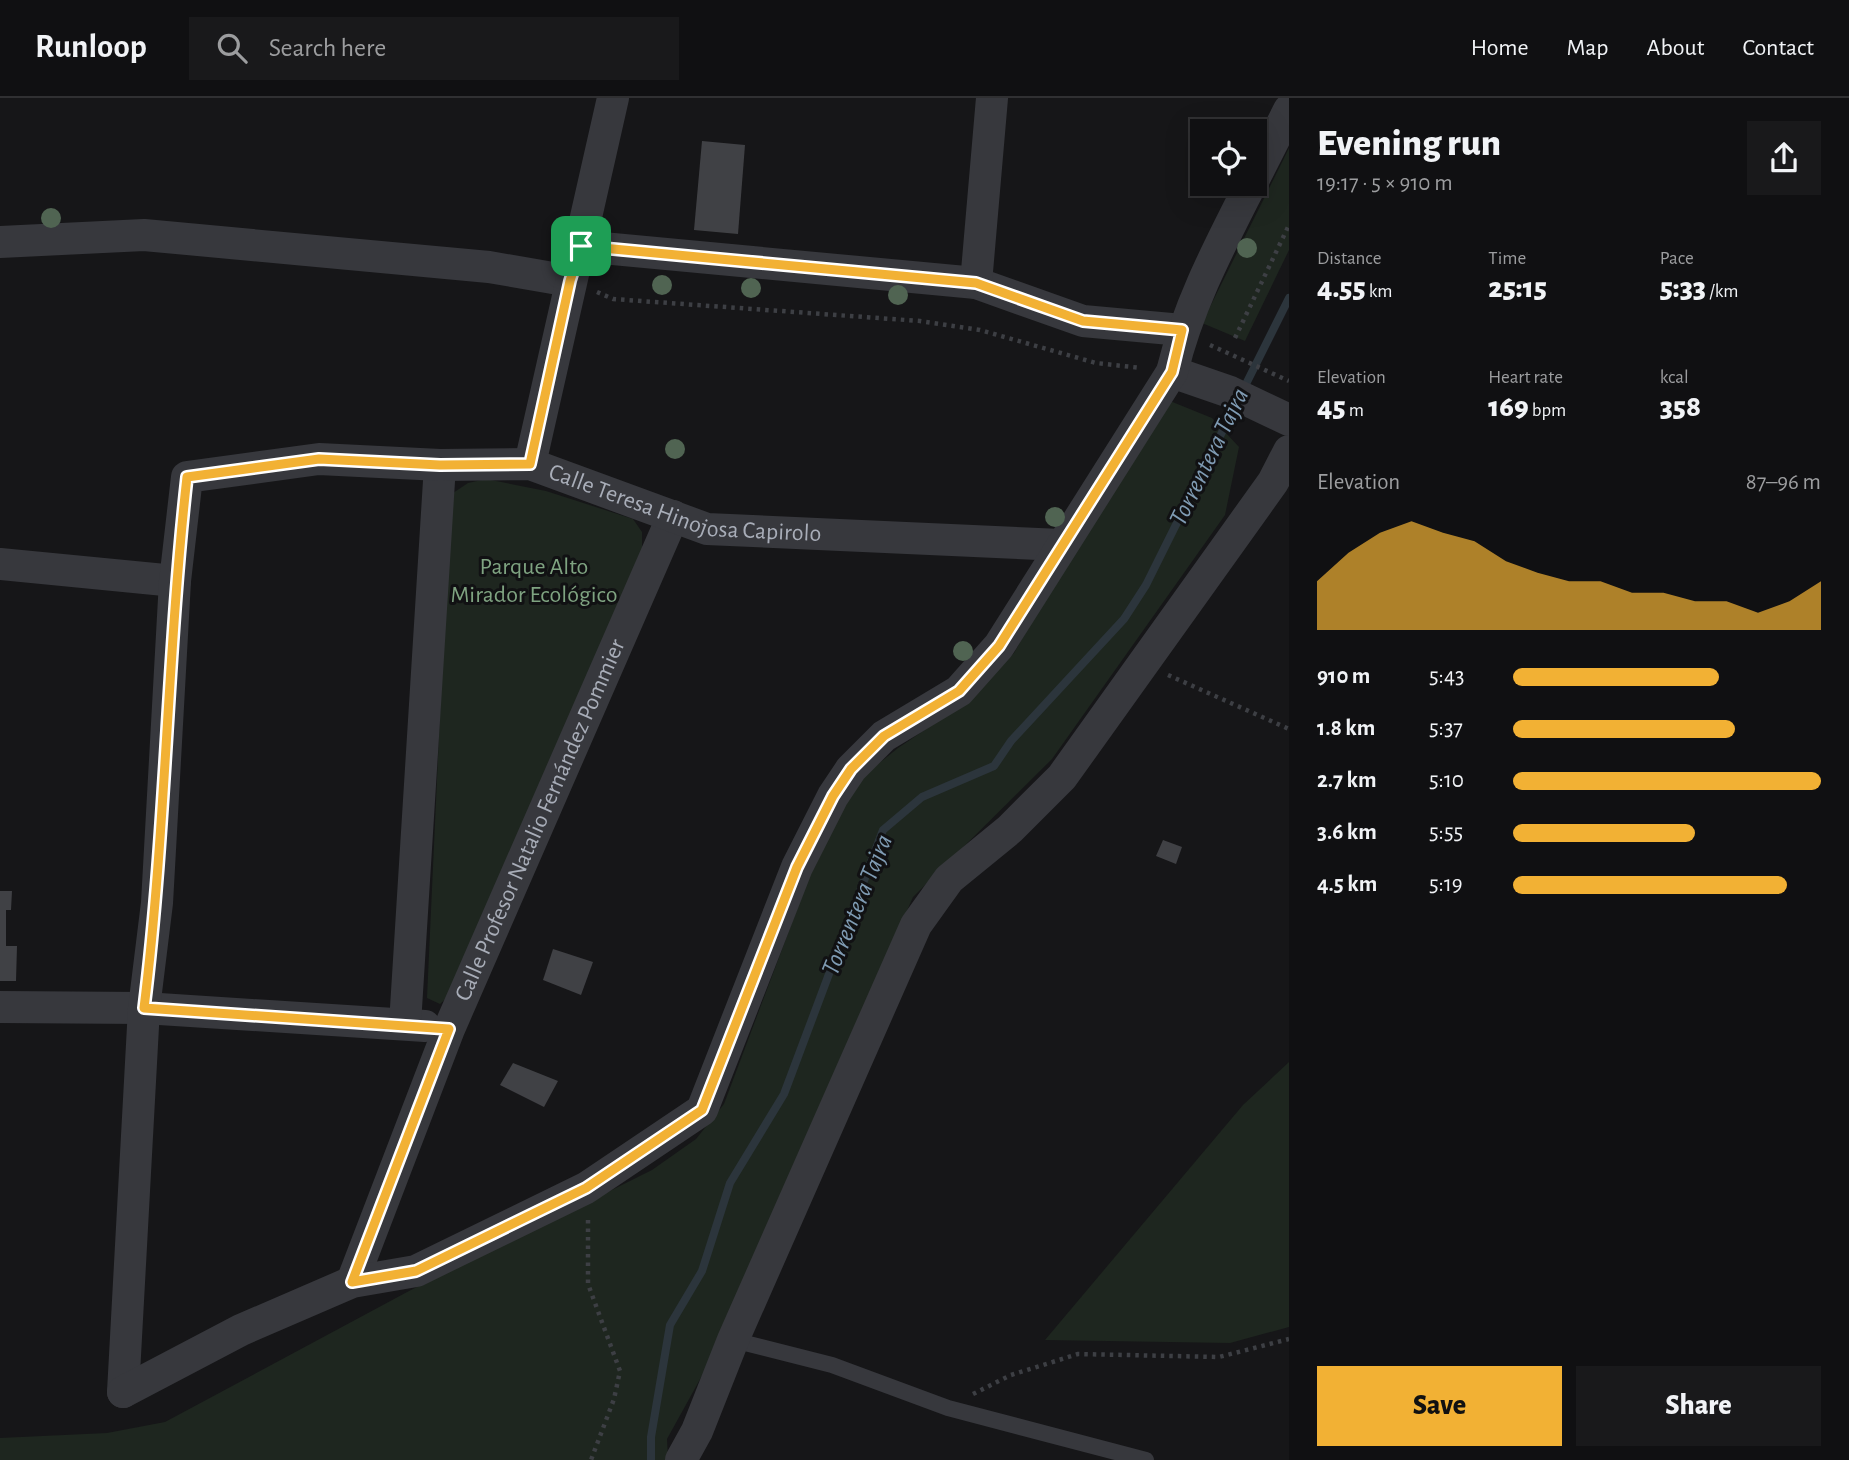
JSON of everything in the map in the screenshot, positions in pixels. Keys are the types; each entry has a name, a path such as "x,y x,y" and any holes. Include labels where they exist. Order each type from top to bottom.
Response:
{"street":[{"path":"530,464 613,98"},
{"path":"976,283 992,98"},
{"path":"1267,153 1289,110"},
{"path":"0,564 175,581 157,903 144,1008 123,1392 241,1330 352,1282 416,1271 586,1188 702,1110 797,867 833,796 851,769 884,736 959,691 999,646 1060,545 1172,372 1182,330 1206,273 1245,196"},
{"path":"0,242 145,235 489,267 570,281"},
{"path":"581,246 976,283 1083,321 1182,330"},
{"path":"1172,372 1242,398 1289,420"},
{"path":"681,1460 697,1431 733,1340 916,925 949,879 1010,830 1062,777 1142,663 1281,485 1289,451"},
{"name":"Calle Teresa Hinojosa Capirolo","path":"175,581 187,477 319,459 440,465 530,464 707,529 1060,545"},
{"path":"405,1024 440,465"},
{"name":"Calle Profesor Natalio Fernández Pommier","path":"352,1282 449,1029 673,516"},
{"path":"0,1007 144,1008 449,1029"}],"lane":[{"path":"733,1340 832,1365 948,1408 1146,1460"}],"path":[{"path":"1235,338 1289,225"},
{"path":"570,281 613,299 932,323 980,330 1096,363 1172,372"},
{"path":"1215,348 1289,380"},
{"path":"1142,663 1289,729"},
{"path":"586,1188 588,1284 620,1371 614,1399 591,1460"},
{"path":"948,1408 1011,1375 1078,1354 1219,1357 1289,1339"}],"green space":[{"path":"1289,148 1289,250 1245,341 1202,323"},
{"path":"1170,401 1212,418 1239,447 1225,515 1052,759 913,897 704,1372 667,1439 668,1460 0,1460 0,1438 107,1433 165,1422 409,1291 652,1170 696,1139 724,1104 817,856 861,778 898,748 969,700 1014,653 1111,484"},
{"name":"Parque Alto Mirador Ecológico","path":"486,479 546,491 633,519 642,532 642,549 451,994 440,1004 427,998 450,495 468,483"},
{"path":"1289,1062 1289,1327 1230,1343 1045,1340 1243,1105"}],"building":[{"path":"702,141 745,145 738,234 694,230"},
{"path":"1163,840 1182,847 1176,864 1156,856"},
{"path":"0,891 12,891 11,910 6,910 6,946 17,946 16,981 0,981"},
{"path":"553,949 593,962 581,995 543,980"},
{"path":"513,1063 558,1081 544,1107 500,1085"}],"waterway":[{"name":"Torrentera Tajra","path":"1242,392 1289,298"},
{"name":"Torrentera Tajra","path":"651,1460 651,1437 670,1325 702,1271 730,1183 784,1094 883,830 922,797 994,766 1011,741 1124,619 1146,585 1236,404"}],"route":[{"path":"581,246 976,283 1083,321 1182,330 1172,372 1060,545 999,646 959,691 884,736 851,769 833,796 797,867 702,1110 586,1188 416,1271 352,1282 449,1029 144,1008 157,903 175,581 187,477 319,459 440,465 530,464 570,281 581,246"}]}
